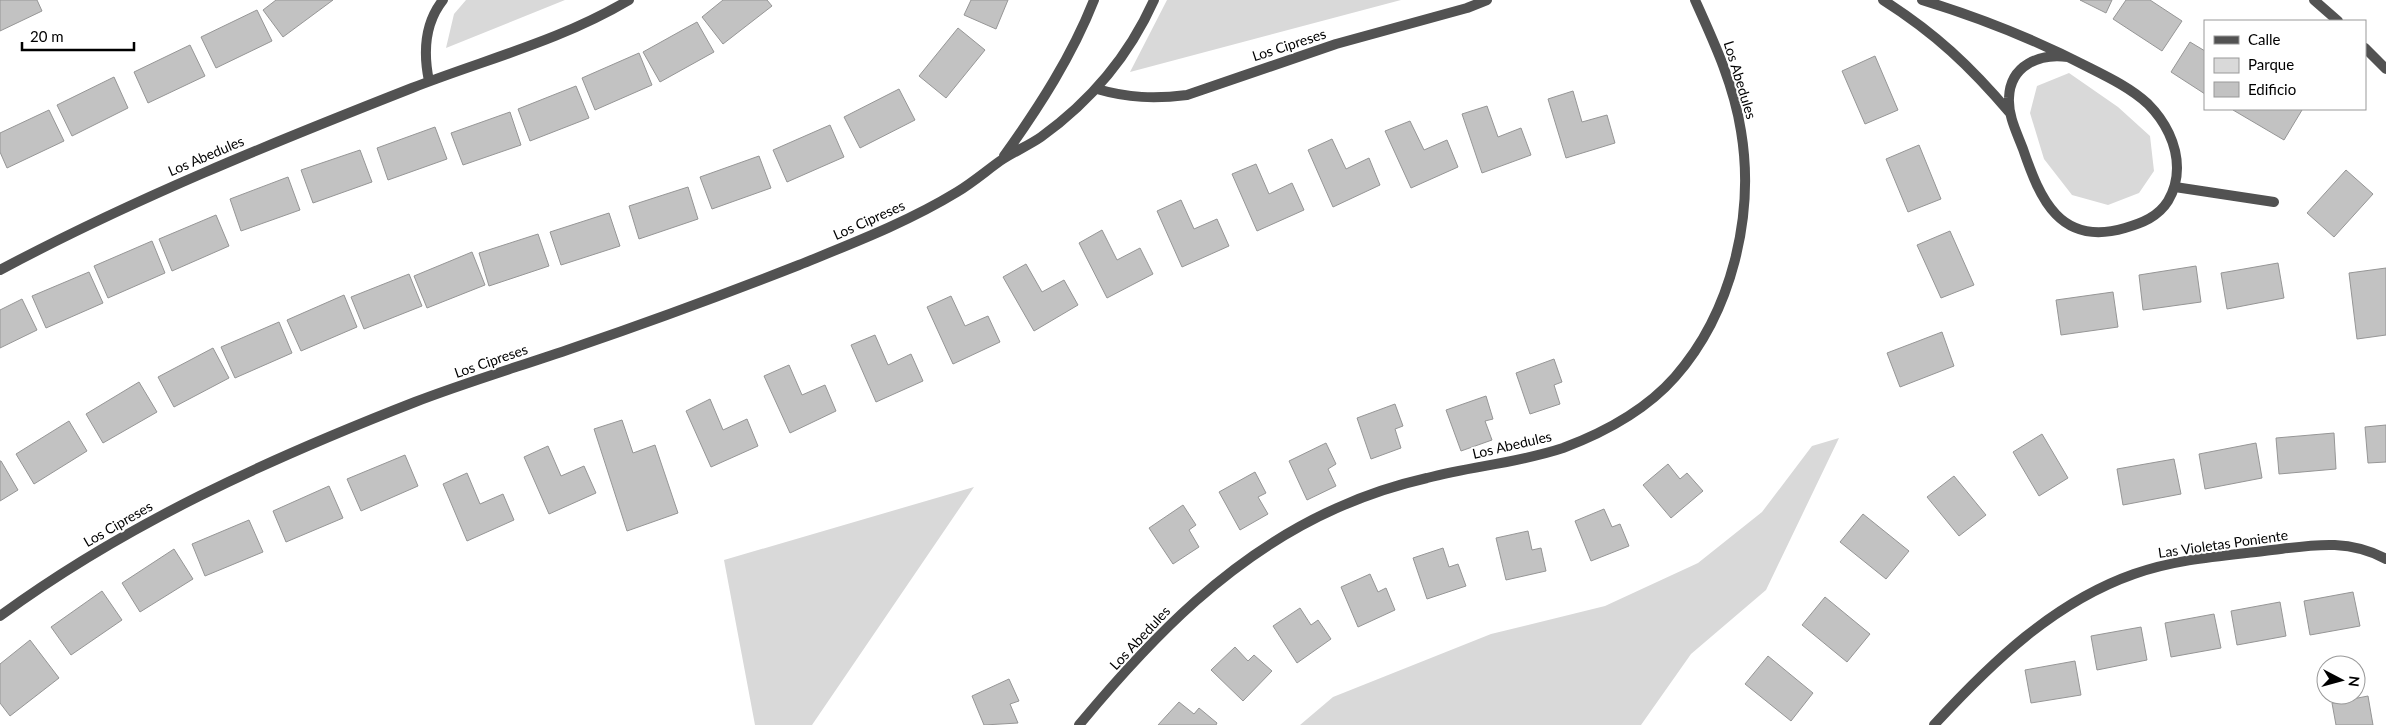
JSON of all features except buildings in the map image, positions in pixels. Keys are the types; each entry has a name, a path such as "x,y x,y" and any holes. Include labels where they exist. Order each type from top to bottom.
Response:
{"street":[{"path":"429,81 426,68 426,39 436,9 443,0"},
{"name":"Los Abedules","path":"0,270 68,235 210,169 429,81 526,49 574,29 629,0"},
{"name":"Los Cipreses","path":"1002,159 1036,112 1064,62 1094,0"},
{"name":"Los Cipreses","path":"0,616 32,593 134,529 269,462 419,401 654,320 819,257 923,211 959,191 1002,159 1037,140 1069,117 1097,89 1123,58 1144,23 1154,0"},
{"name":"Los Cipreses","path":"1097,89 1138,98 1186,95 1336,44 1467,8 1487,0"},
{"name":"Los Abedules","path":"1079,725 1172,622 1203,592 1245,559 1290,531 1338,508 1382,491 1428,478 1528,459 1566,447 1622,420 1648,402 1674,378 1696,350 1726,287 1736,253 1743,218 1746,188 1745,160 1735,100 1726,71 1695,0"},
{"path":"1882,0 1914,20 1944,43 1979,76 2010,113"},
{"path":"1922,0 2018,33 2068,57 2135,94 2158,114 2174,146 2177,160 2174,187 2162,209 2144,222 2117,231 2085,230 2071,225 2056,215 2044,201 2036,185 2010,113 2009,97 2013,82 2022,69 2032,61 2043,56 2068,57"},
{"path":"2314,0 2337,20"},
{"path":"2366,49 2386,69"},
{"path":"2174,187 2274,202"},
{"name":"Las Violetas Poniente","path":"1934,725 2039,625 2068,605 2098,588 2135,573 2174,563 2322,544 2359,547 2386,559"}],"green space":[{"path":"466,0 565,0 446,48 454,14"},
{"path":"1167,0 1401,0 1130,72"},
{"path":"2069,73 2118,107 2150,136 2154,171 2139,193 2108,205 2072,195 2044,159 2030,113 2037,86"},
{"path":"1839,438 1766,590 1691,654 1641,725 1300,725 1333,697 1491,634 1605,606 1698,563 1762,512 1812,446"},
{"path":"974,487 812,725 755,725 724,560"}]}
